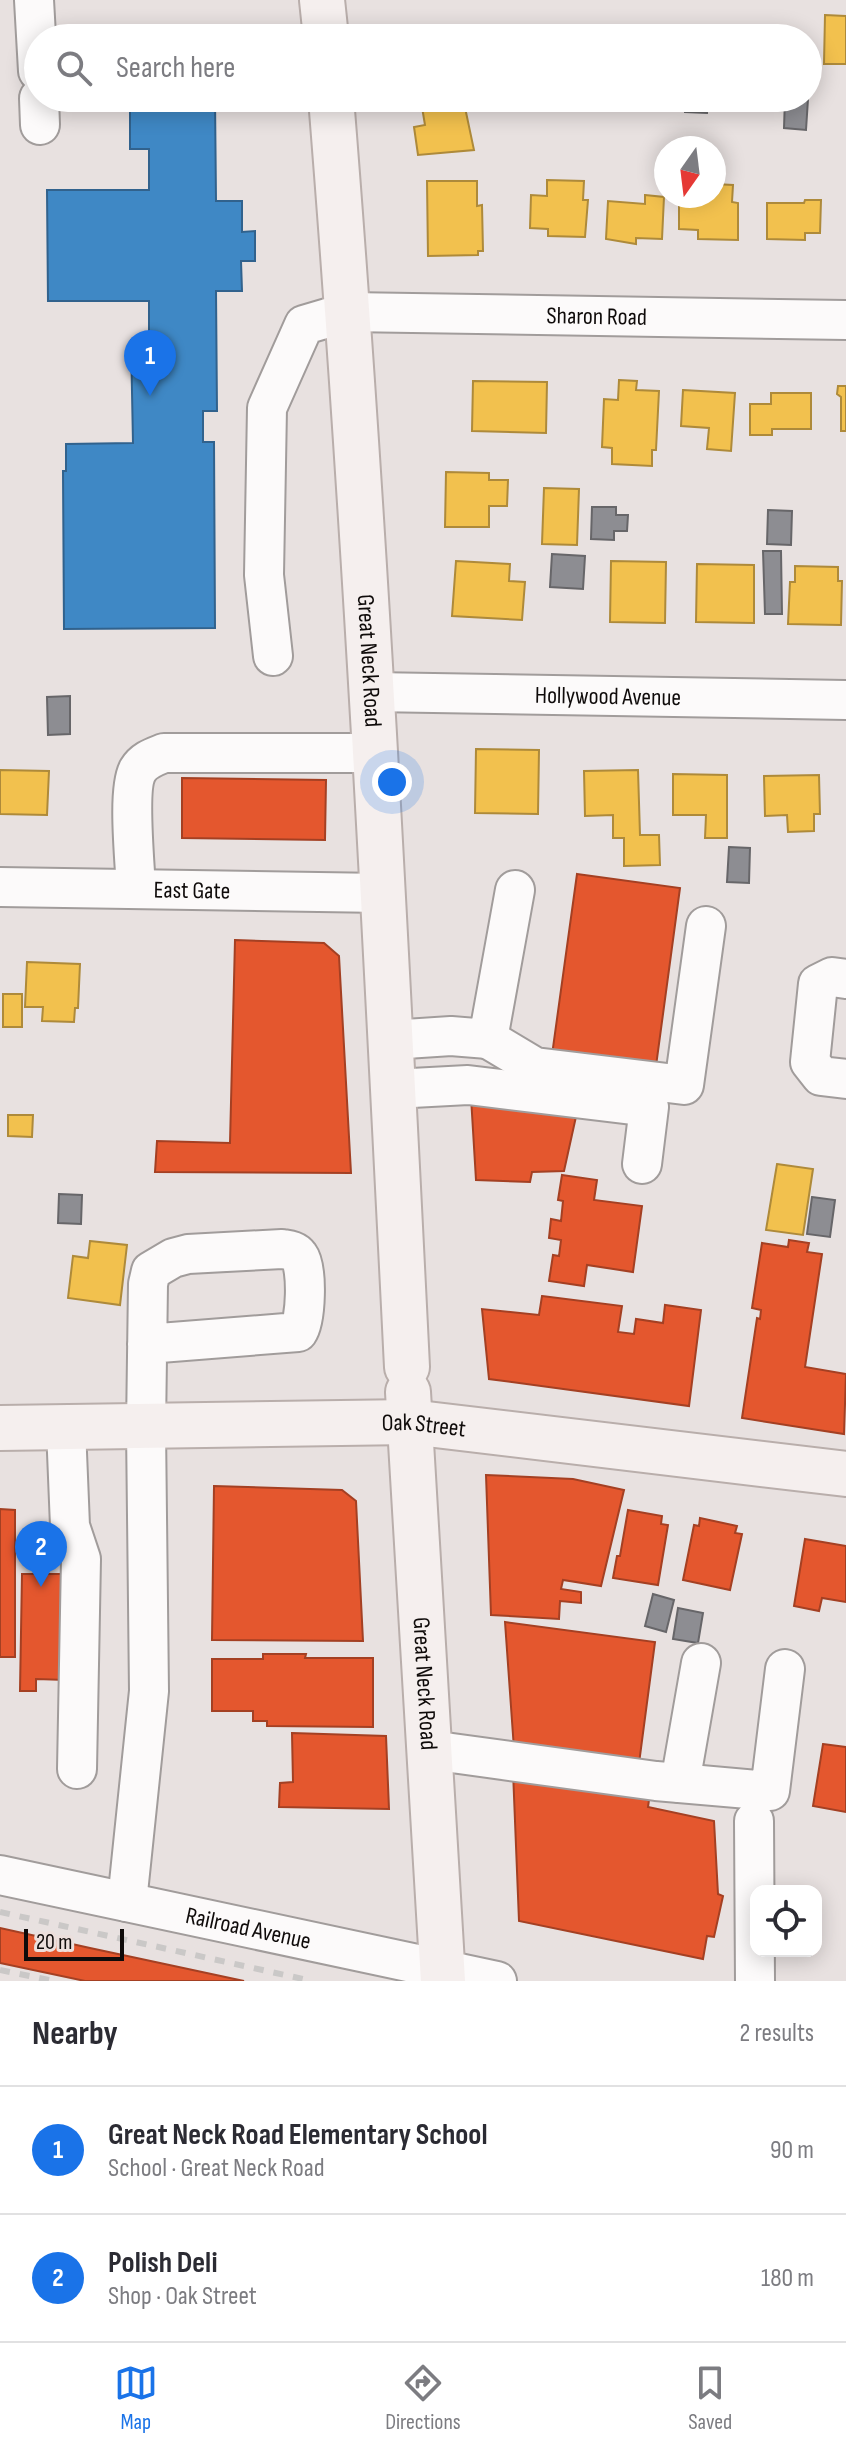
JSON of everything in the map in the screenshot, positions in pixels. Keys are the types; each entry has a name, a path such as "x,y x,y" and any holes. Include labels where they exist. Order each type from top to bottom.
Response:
{"main road":[{"path":"322,0 325,24"},
{"name":"Great Neck Road","path":"332,112 372,692 443,1975"},
{"name":"Oak Street","path":"0,1428 146,1428 409,1391 846,1474"}],"street":[{"path":"34,0 35,24"},
{"name":"Sharon Road","path":"273,656 264,575 267,408 304,325 348,312 846,320"},
{"name":"Hollywood Avenue","path":"372,692 846,700"},
{"path":"136,889 133,796 137,772 146,760 164,753 375,753"},
{"name":"East Gate","path":"0,887 383,893"},
{"path":"488,1039 515,890"},
{"path":"390,1040 451,1036 488,1039 535,1067 684,1085 706,926"},
{"path":"846,979 832,977 818,984 810,1062 821,1076 846,1079"},
{"path":"393,1089 468,1085 649,1107 642,1164"},
{"path":"127,1902 149,1691 147,1344"},
{"path":"66,1428 70,1526 81,1559 77,1769"},
{"path":"680,1783 701,1663"},
{"path":"430,1750 680,1783 770,1791 785,1669"},
{"path":"754,1821 755,1981"},
{"name":"Railroad Avenue","path":"0,1875 443,1975 497,1981"}],"building: Homes":[{"path":"825,15 846,16 846,64 824,64"},
{"path":"423,112 466,112 474,150 418,155 414,127 425,125"},
{"path":"547,180 584,181 583,200 588,200 585,237 548,236 548,229 530,228 531,195 547,196"},
{"path":"427,181 477,181 477,206 482,205 483,251 478,251 478,255 428,256"},
{"path":"726,185 733,185 732,202 738,203 738,240 698,239 698,230 679,229 679,208 726,208"},
{"path":"645,195 654,196 654,208 663,208 662,239 636,238 636,244 606,239 608,201 645,204"},
{"path":"805,200 821,200 820,233 805,233 805,240 767,239 767,203 804,203"},
{"path":"619,380 637,381 636,390 659,391 656,450 652,450 652,466 612,464 612,448 602,447 604,399 618,400"},
{"path":"473,381 547,382 546,433 472,431"},
{"path":"838,386 846,386 846,431 841,431"},
{"path":"683,390 735,393 731,451 707,449 709,428 681,426"},
{"path":"771,393 811,393 811,429 772,429 772,435 750,435 750,404 771,404"},
{"path":"446,472 489,473 489,480 508,480 507,506 489,506 489,527 445,527"},
{"path":"544,488 579,489 577,545 542,544"},
{"path":"456,561 510,564 509,581 525,582 522,620 452,616"},
{"path":"611,561 666,562 665,623 610,622"},
{"path":"697,564 754,565 754,623 696,622"},
{"path":"795,566 838,567 838,581 842,581 841,625 788,624 790,582 795,582"},
{"path":"476,749 539,750 538,814 475,813"},
{"path":"0,770 49,771 47,815 0,814"},
{"path":"638,770 640,835 659,835 660,865 624,866 624,838 613,838 613,815 585,816 584,771"},
{"path":"673,774 727,775 727,838 705,838 706,815 673,815"},
{"path":"819,775 820,814 814,814 814,831 788,832 787,815 765,816 764,776"},
{"path":"27,962 80,964 78,1008 75,1008 74,1022 42,1021 43,1007 25,1007"},
{"path":"3,994 22,994 22,1027 3,1027"},
{"path":"8,1115 33,1115 32,1137 8,1136"},
{"path":"777,1164 813,1169 803,1235 766,1230"},
{"path":"90,1241 127,1245 120,1305 68,1298 73,1256 88,1258"}],"building: Shops":[{"path":"182,778 326,780 325,840 182,838"},
{"path":"577,874 680,888 656,1066 552,1055"},
{"path":"235,940 324,943 339,956 351,1173 155,1172 157,1141 230,1143"},
{"path":"471,1097 577,1112 564,1171 532,1172 530,1182 476,1180"},
{"path":"562,1175 597,1180 594,1200 642,1206 633,1272 587,1265 584,1286 549,1281 553,1255 559,1256 561,1240 549,1238 551,1219 561,1221 563,1201 558,1200"},
{"path":"789,1240 809,1243 807,1252 822,1254 805,1367 846,1374 844,1434 742,1418 757,1318 760,1319 761,1310 752,1308 762,1243 788,1247"},
{"path":"542,1296 622,1306 618,1332 634,1334 636,1319 663,1323 665,1305 701,1310 689,1406 489,1379 482,1309 539,1315"},
{"path":"486,1475 573,1479 624,1490 601,1586 563,1580 561,1589 581,1592 581,1603 560,1601 559,1619 491,1615"},
{"path":"214,1486 342,1490 356,1501 363,1641 212,1640"},
{"path":"0,1509 15,1510 15,1657 0,1657"},
{"path":"628,1510 662,1516 661,1524 668,1525 658,1585 613,1578"},
{"path":"700,1518 737,1526 735,1533 742,1534 730,1590 683,1580 694,1525 699,1526"},
{"path":"805,1539 846,1546 846,1602 822,1598 819,1611 794,1606"},
{"path":"22,1574 67,1574 66,1680 36,1679 36,1691 20,1691"},
{"path":"505,1622 655,1642 638,1771 514,1749"},
{"path":"263,1654 306,1654 305,1658 373,1658 373,1727 267,1726 267,1721 253,1721 253,1711 212,1711 212,1659 263,1659"},
{"path":"292,1733 386,1736 389,1809 279,1807 280,1783 293,1782"},
{"path":"823,1744 846,1747 846,1812 813,1806"},
{"path":"513,1771 649,1800 648,1807 714,1821 718,1894 723,1896 714,1937 707,1936 703,1959 519,1921"},
{"path":"0,1928 244,1981 85,1981 0,1963"}],"building: Schools":[{"path":"130,112 215,112 216,201 242,201 242,232 255,231 255,261 241,261 242,291 216,291 217,411 203,411 203,442 214,442 215,628 64,629 63,471 66,471 66,444 133,443 131,340 149,340 149,301 48,301 47,190 149,190 149,149 130,149"}],"building: Industry":[{"path":"785,112 807,112 806,130 784,128"},
{"path":"592,507 616,507 616,515 628,515 627,531 614,531 614,540 591,539"},
{"path":"768,510 792,511 791,545 767,544"},
{"path":"763,551 781,551 782,614 765,614"},
{"path":"552,554 585,556 583,589 550,587"},
{"path":"70,696 70,734 48,735 47,697"},
{"path":"729,847 750,848 749,883 727,882"},
{"path":"59,1194 82,1195 81,1224 58,1223"},
{"path":"812,1197 835,1200 830,1237 807,1234"},
{"path":"653,1594 674,1600 666,1632 645,1626"},
{"path":"678,1608 703,1613 698,1643 673,1639"}],"railway":[{"path":"0,1912 312,1981"},
{"path":"0,1970 54,1981"}],"place":[{"name":"Great Neck Road Elementary School","path":"150,396"},
{"name":"Polish Deli","path":"41,1587"}]}
